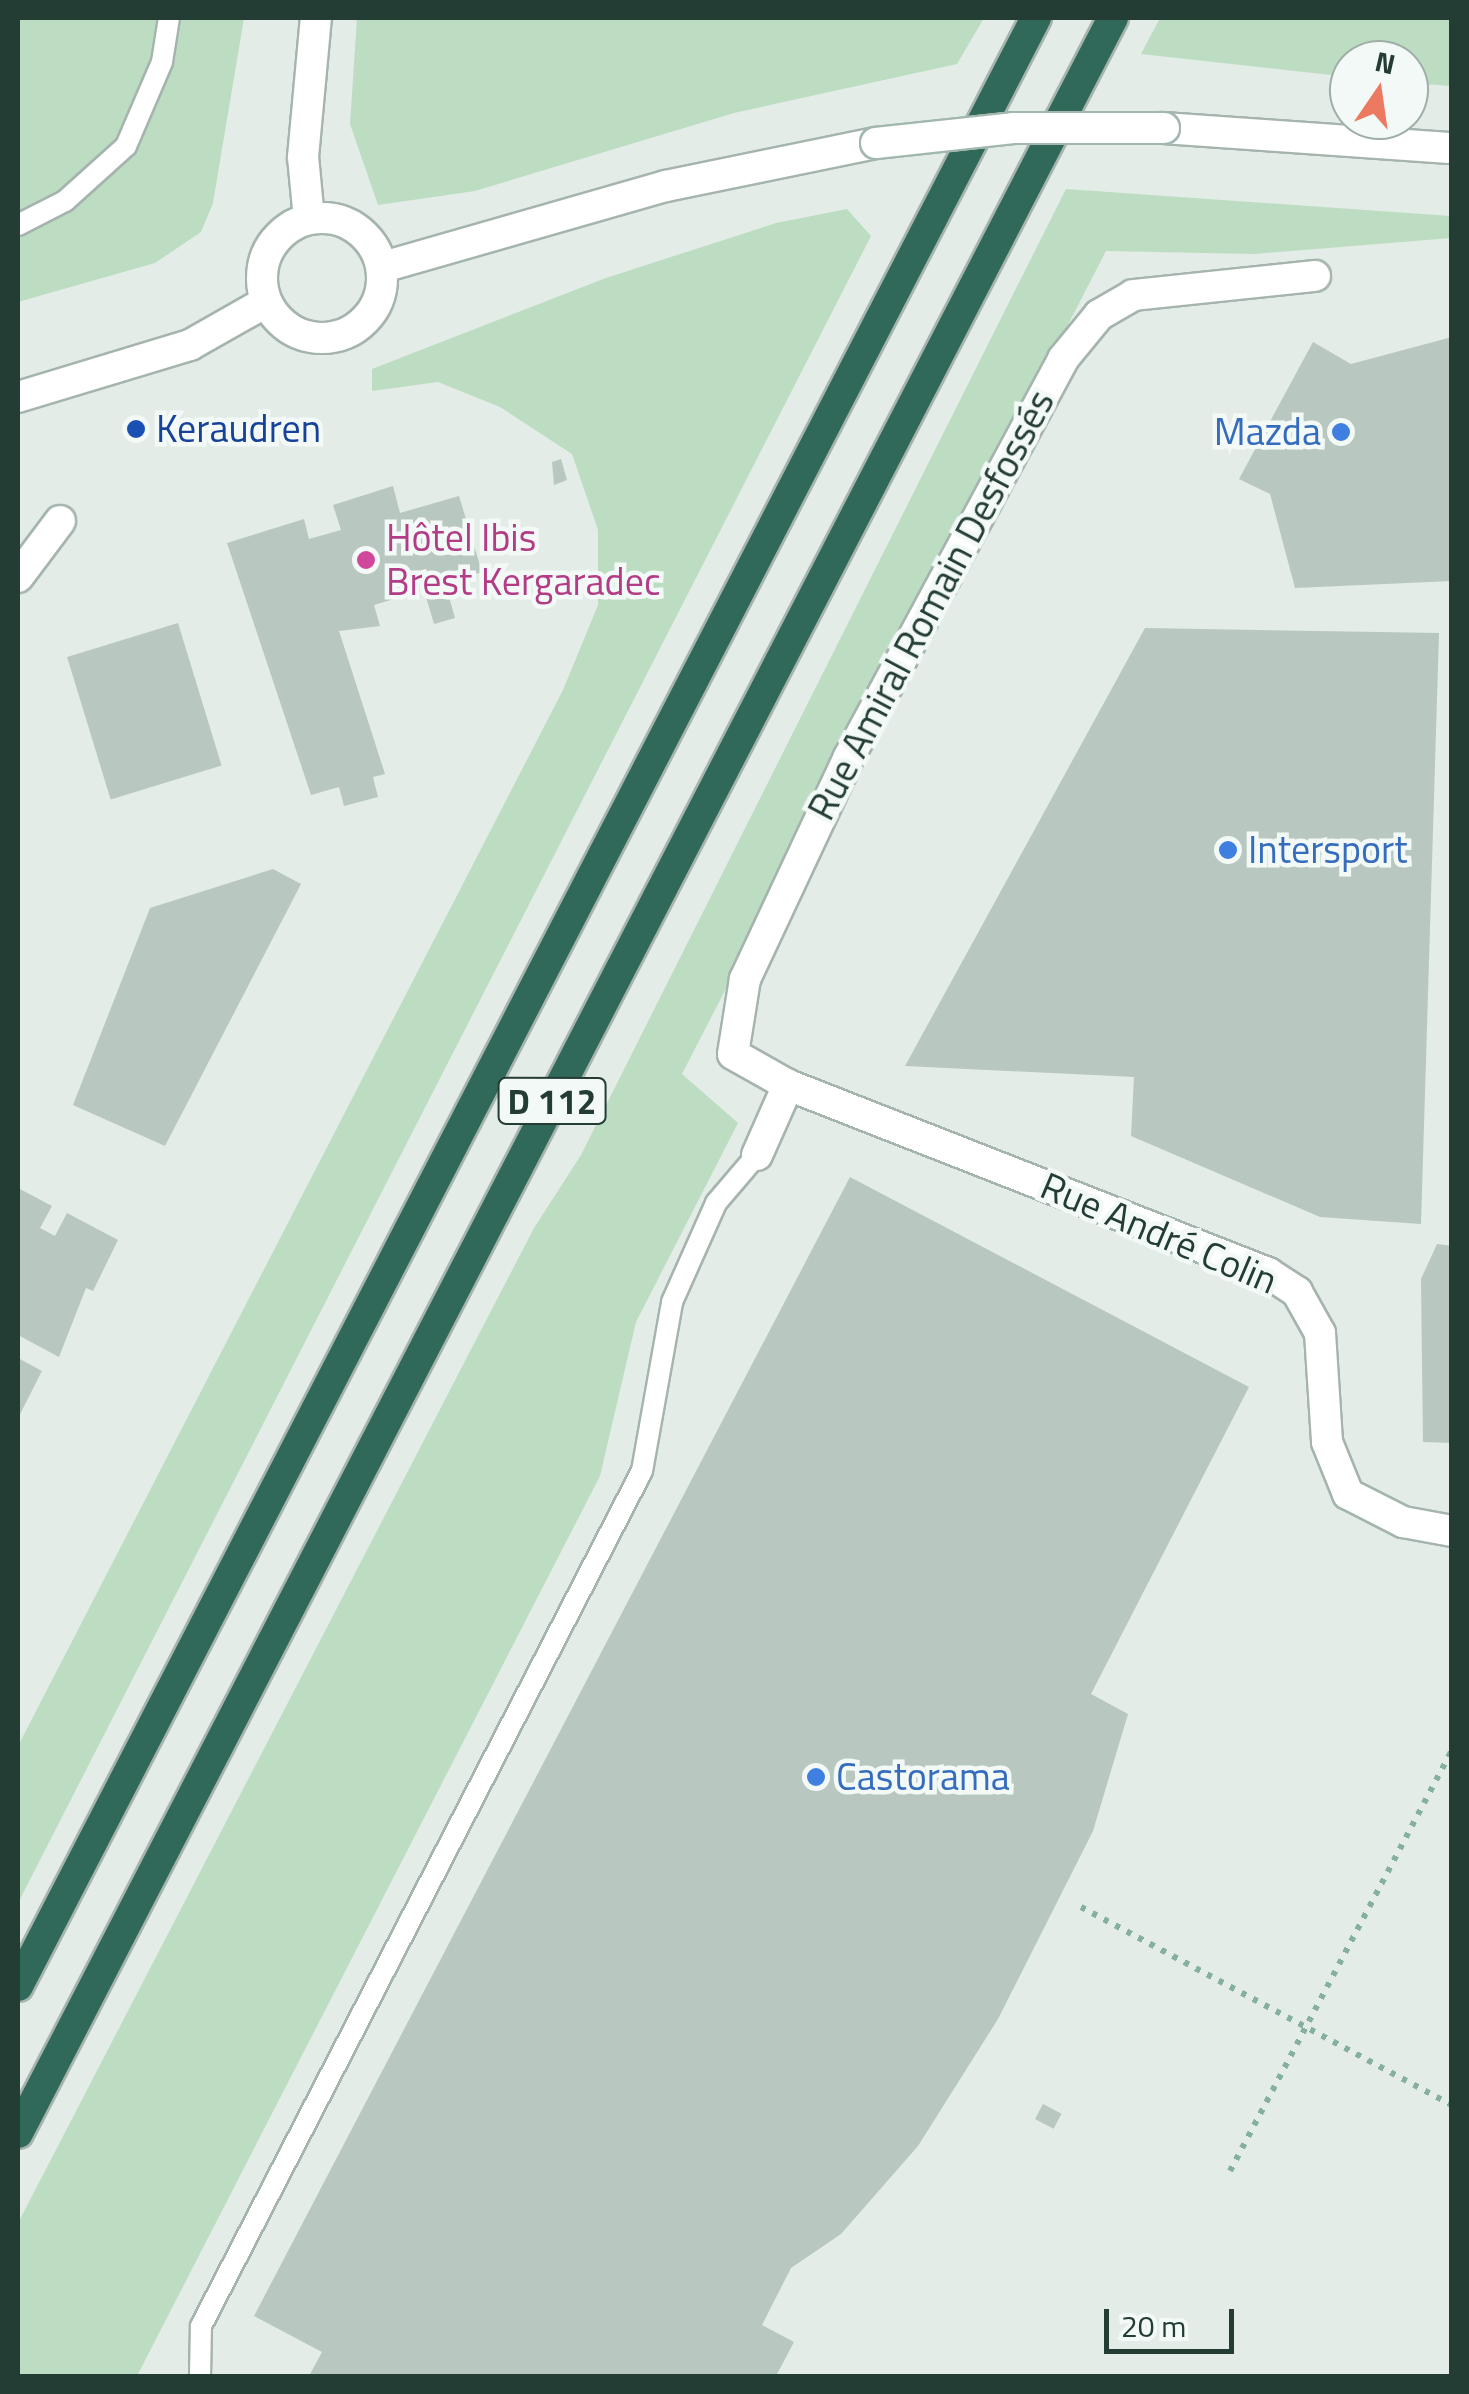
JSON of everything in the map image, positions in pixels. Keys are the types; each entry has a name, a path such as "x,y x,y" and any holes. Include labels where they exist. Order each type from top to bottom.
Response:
{"highway":[{"name":"D 112","path":"18,1986 1036,18"},
{"name":"D 112","path":"18,2133 1113,18"}],"street":[{"path":"308,218 303,157 316,18"},
{"path":"382,267 666,186 876,143 1013,128 1164,128 1452,148"},
{"path":"308,218 348,222 376,249 382,267 376,308 337,337 290,330 266,302 268,251 289,226 308,218"},
{"name":"Rue Amiral Romain Desfossés","path":"788,1085 732,1054 746,979 841,772 1062,359 1099,315 1132,296 1316,276"},
{"path":"18,397 190,345 266,302"},
{"path":"18,576 60,521"},
{"path":"757,1155 788,1085"},
{"name":"Rue André Colin","path":"788,1085 1282,1281 1320,1333 1327,1442 1342,1486 1385,1514 1452,1531"}],"lane":[{"path":"18,225 65,201 126,146 162,62 169,18"},
{"path":"200,2376 201,2326 642,1471 672,1302 716,1203 757,1155"}],"path":[{"path":"1230,2171 1452,1750"},
{"path":"1081,1907 1452,2105"}],"green space":[{"path":"18,18 244,18 213,203 201,232 155,263 18,302"},
{"path":"357,18 984,18 957,64 734,113 475,191 378,205 350,124"},
{"path":"1160,18 1451,18 1451,86 1429,84 1429,40 1329,40 1329,75 1141,54"},
{"path":"1066,189 1451,216 1451,238 1255,254 1106,251 682,1074 738,1123 636,1322 600,1476 137,2376 18,2376 18,2223 534,1228 581,1155"},
{"path":"847,209 871,236 18,1903 18,1746 563,690 598,605 598,530 572,454 500,407 438,382 372,391 372,369 606,278 776,223"}],"building":[{"path":"1452,337 1452,581 1295,588 1270,494 1239,479 1313,342 1351,364"},
{"path":"561,459 567,480 554,485 552,462"},
{"path":"393,486 400,513 459,496 482,572 445,583 455,618 434,624 424,590 374,605 380,626 339,631 385,774 373,777 378,797 344,806 339,787 311,795 227,543 304,519 309,539 341,530 333,505"},
{"path":"178,623 222,765 111,799 67,657"},
{"name":"Intersport","path":"1145,628 1439,633 1421,1224 1320,1217 1131,1136 1134,1077 905,1066"},
{"path":"273,869 301,884 165,1146 73,1105 150,908"},
{"name":"Castorama","path":"850,1177 1249,1387 1091,1694 1128,1714 1093,1831 998,2019 918,2146 841,2234 791,2268 762,2325 794,2342 776,2376 309,2376 322,2352 254,2316"},
{"path":"18,1188 52,1206 40,1228 55,1236 67,1213 118,1240 93,1291 86,1288 59,1357 18,1335"},
{"path":"1437,1244 1452,1246 1452,1443 1423,1442 1421,1279"},
{"path":"18,1358 42,1371 18,1418"},
{"path":"1043,2104 1062,2114 1054,2129 1035,2119"}],"place":[{"name":"Keraudren","path":"136,429"},
{"name":"Mazda","path":"1341,432"},
{"name":"Hôtel Ibis Brest Kergaradec","path":"366,560"},
{"name":"Intersport","path":"1228,850"},
{"name":"Castorama","path":"816,1777"}]}
